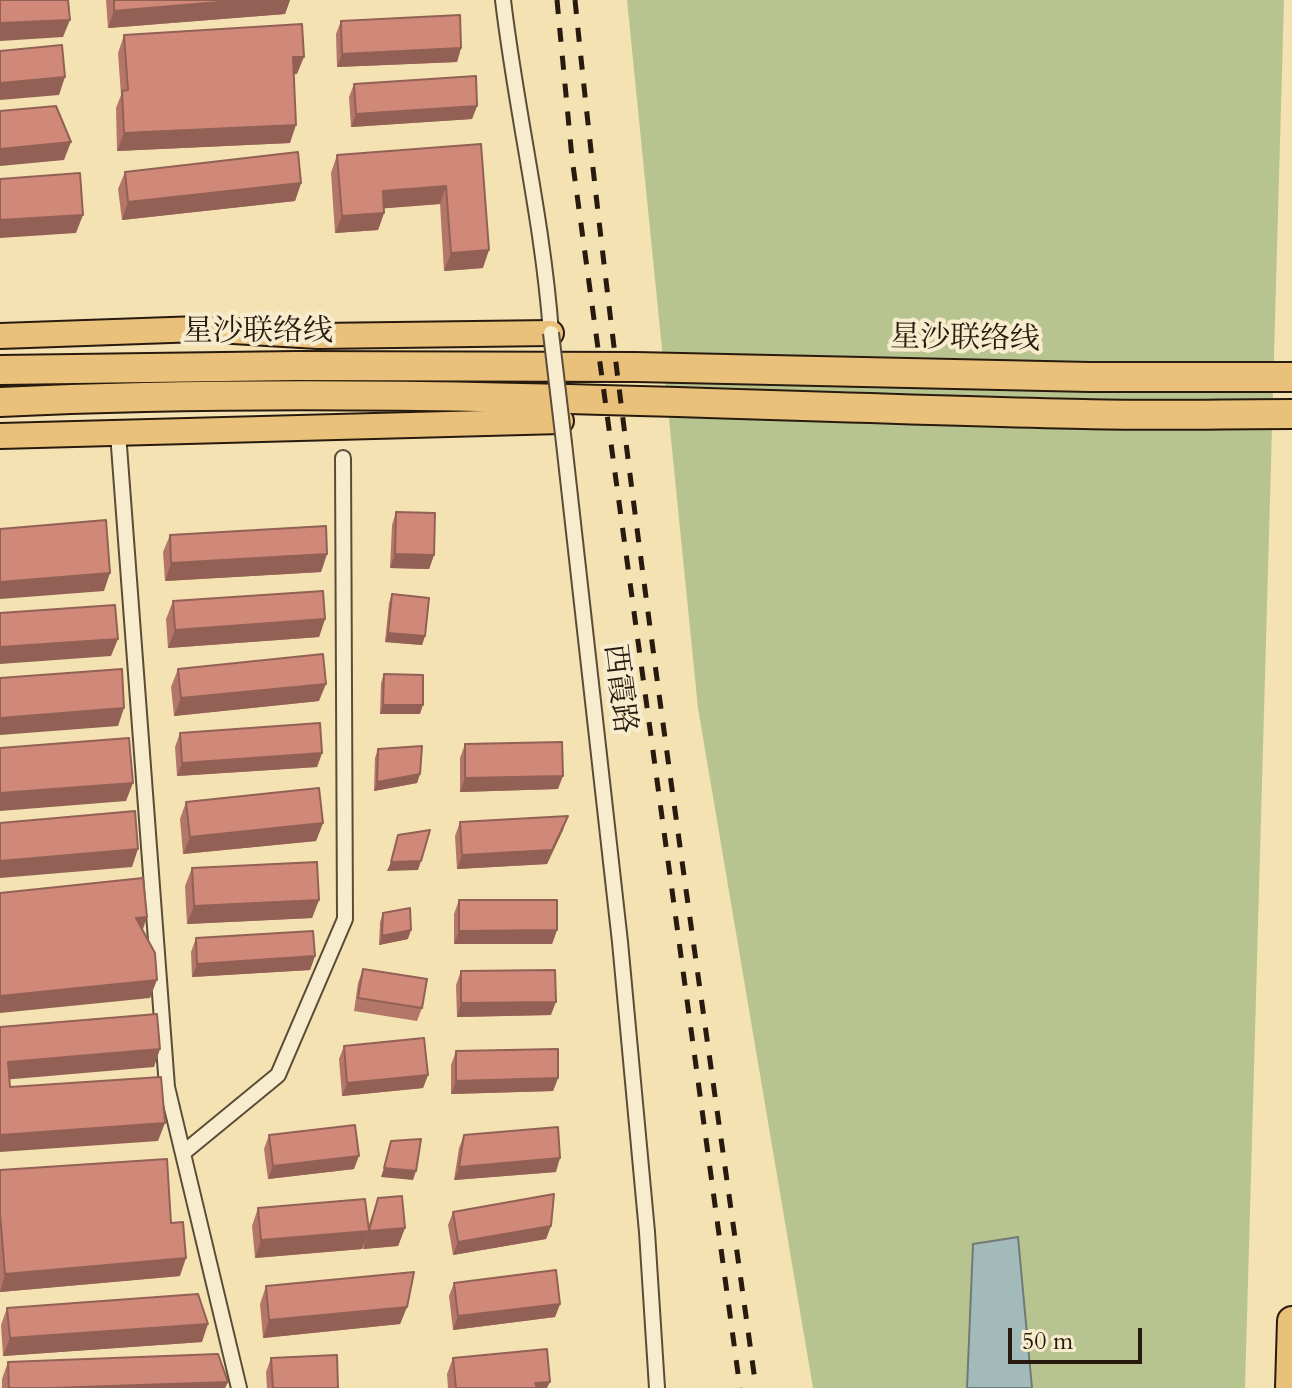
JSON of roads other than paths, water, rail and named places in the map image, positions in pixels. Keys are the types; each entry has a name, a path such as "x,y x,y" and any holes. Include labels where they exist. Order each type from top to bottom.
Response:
{"highway":[{"name":"星沙联络线","path":"0,370 297,366 636,367 1090,377 1292,377"},
{"path":"0,402 113,397 518,397 1086,415 1292,414"},
{"path":"1290,1388 1292,1321"}],"main road":[{"path":"0,336 199,329 318,336 551,333"},
{"path":"0,436 563,432"}],"street":[{"name":"西霞路","path":"503,0 512,75 544,260 620,942 647,1232 657,1388"},
{"path":"118,433 167,1087 239,1388"},
{"path":"183,1153 278,1075 345,919 343,458"}],"water":[{"path":"1018,1237 1032,1388 967,1388 973,1244"}],"railway":[{"path":"557,0 572,158 740,1388"},
{"path":"575,0 636,521 756,1388"}]}
